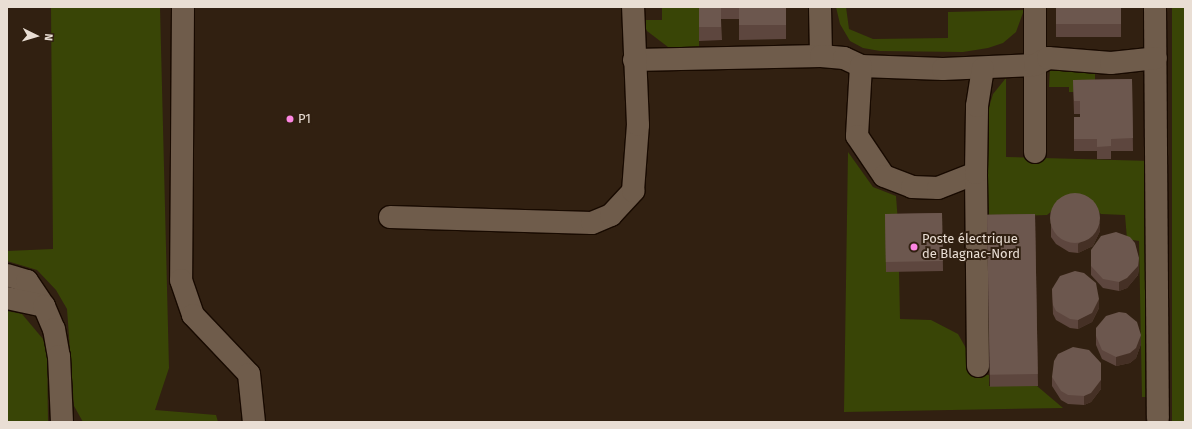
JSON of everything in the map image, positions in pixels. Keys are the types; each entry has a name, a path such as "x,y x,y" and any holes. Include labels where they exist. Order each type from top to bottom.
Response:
{"lane":[{"path":"183,7 181,280 193,315 249,374 254,422"},
{"path":"390,217 592,223 611,215 633,191 638,124 634,60 633,7"},
{"path":"820,7 821,56"},
{"path":"1035,7 1036,152"},
{"path":"1155,7 1158,418"},
{"path":"634,60 821,56 844,58 861,66 983,68 1035,65 1048,58 1101,72 1156,58"},
{"path":"861,66 857,136 884,176 912,187 938,188 976,173"},
{"path":"978,366 976,173 977,106 983,68"},
{"path":"7,275 27,281 44,306 54,329 58,349 62,422"},
{"path":"7,298 44,306"}],"green space":[{"path":"51,7 160,7 169,368 155,410 216,415 218,422 83,422 74,406 67,309 56,290 37,270 7,261 7,251 53,249"},
{"path":"662,7 699,7 699,50 680,50 668,47 647,31 642,20 662,20"},
{"path":"836,7 846,7 849,29 873,39 948,38 948,12 1024,10 1016,32 1003,43 988,48 963,52 880,51 863,48 850,41 840,24"},
{"path":"1172,7 1185,7 1185,422 1172,422"},
{"path":"1050,67 1092,67 1095,73 1095,92 1069,92 1069,87 1049,87"},
{"path":"1006,78 1006,157 1151,161 1154,397 1142,397 1139,241 1127,239 1125,215 1101,214 1085,199 1069,197 1047,215 986,217 986,117 993,94"},
{"path":"848,152 873,187 896,196 898,223 886,271 899,271 900,319 931,320 958,334 967,350 971,375 989,375 989,386 1037,386 1063,408 844,412"},
{"path":"7,311 22,314 43,339 47,355 48,422 7,422"}],"building":[{"path":"699,7 721,7 721,27 699,27"},
{"path":"739,7 786,7 786,25 739,25"},
{"path":"1056,7 1121,7 1121,24 1056,24"},
{"path":"1132,79 1133,138 1111,139 1111,146 1097,147 1097,139 1074,139 1074,117 1080,117 1080,101 1074,101 1073,80"},
{"path":"1075,193 1084,195 1095,204 1100,218 1098,227 1089,238 1075,243 1066,241 1055,232 1050,218 1052,209 1061,198"},
{"name":"Poste électrique de Blagnac-Nord","path":"942,213 943,261 886,262 885,214"},
{"path":"1035,214 1038,374 990,375 987,215"},
{"path":"1116,232 1130,237 1135,243 1139,258 1138,266 1127,278 1119,282 1103,279 1091,266 1091,250 1101,236"},
{"path":"1075,271 1084,273 1096,283 1099,299 1092,313 1078,320 1070,319 1056,311 1053,305 1052,289 1060,276"},
{"path":"1119,312 1126,313 1137,322 1141,335 1136,348 1130,353 1116,357 1102,350 1096,336 1096,328 1106,316"},
{"path":"1073,347 1089,350 1101,363 1101,380 1091,393 1084,396 1068,395 1061,391 1052,377 1054,361 1058,354"}],"place":[{"name":"P1","path":"290,119"},
{"name":"Poste électrique de Blagnac-Nord","path":"914,247"}]}
